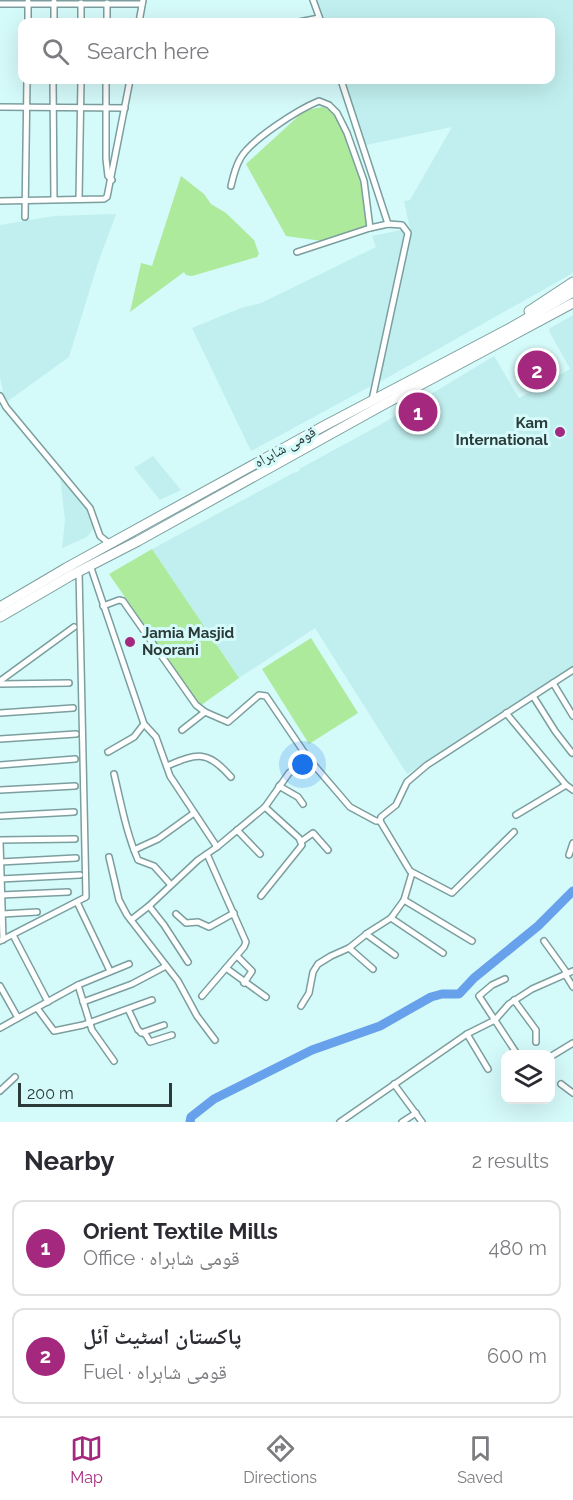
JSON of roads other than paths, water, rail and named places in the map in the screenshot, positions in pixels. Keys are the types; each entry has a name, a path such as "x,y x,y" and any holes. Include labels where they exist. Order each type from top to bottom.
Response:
{"highway":[{"path":"512,327 530,310 573,282"},
{"name":"قومی شاہراہ","path":"0,608 56,574 372,400 571,297"},
{"name":"قومی شاہراہ","path":"0,617 90,565 162,528 381,406 450,371 571,297"}],"street":[{"path":"313,0 319,18"},
{"path":"28,2 28,18"},
{"path":"54,2 54,18"},
{"path":"108,18 111,2"},
{"path":"0,4 142,2 140,18"},
{"path":"81,3 81,18"},
{"path":"25,217 27,84"},
{"path":"53,84 54,199"},
{"path":"79,199 81,84"},
{"path":"106,84 106,166 108,176 112,180"},
{"path":"0,201 107,197 129,84"},
{"path":"342,84 388,224"},
{"path":"231,186 239,160 253,144 305,106 319,101 329,105 337,113 347,133 364,181 370,228"},
{"path":"0,107 125,108"},
{"path":"297,252 388,224 402,225 408,233 372,400"},
{"path":"0,396 6,407 90,508 100,536 111,545"},
{"path":"90,565 144,724 156,737 170,776 217,847"},
{"path":"75,839 0,841 1,940 85,899 87,895 79,572"},
{"path":"103,606 119,600 123,601 196,705 205,712 228,722 263,694 308,758 350,807 380,821 412,873 453,893 514,832"},
{"path":"0,683 74,627"},
{"path":"380,821 396,805 407,782 414,774 573,670"},
{"path":"0,683 69,683"},
{"path":"553,683 573,716"},
{"path":"533,696 572,753"},
{"path":"0,713 73,708"},
{"path":"182,730 205,712"},
{"path":"506,713 566,785 573,790"},
{"path":"108,752 134,737 144,724"},
{"path":"0,739 76,734"},
{"path":"167,766 186,758 200,757 218,762 231,777"},
{"path":"131,920 265,807 289,773 308,758"},
{"path":"0,765 75,759"},
{"path":"114,774 122,804 122,813 139,862 154,866 171,885"},
{"path":"516,815 566,785"},
{"path":"0,790 75,786"},
{"path":"279,786 298,797 303,804"},
{"path":"265,807 302,842"},
{"path":"0,816 74,812"},
{"path":"134,850 158,839 194,813"},
{"path":"237,830 260,854"},
{"path":"261,896 302,845 302,842 313,833 328,850"},
{"path":"569,855 573,843"},
{"path":"202,996 237,956 246,942 207,854"},
{"path":"109,857 118,900 178,981 197,1016 215,1040"},
{"path":"0,862 76,858"},
{"path":"301,1006 309,993 313,972 318,964 349,948 391,918 404,900 412,873"},
{"path":"1,879 80,875"},
{"path":"1,898 68,892"},
{"path":"404,900 472,941"},
{"path":"77,903 110,971"},
{"path":"149,906 188,962"},
{"path":"2,914 37,912"},
{"path":"176,914 186,923 198,922 209,927 234,913"},
{"path":"391,918 444,953"},
{"path":"13,934 48,1002"},
{"path":"366,934 395,955"},
{"path":"544,941 569,972 573,987"},
{"path":"349,948 373,969"},
{"path":"237,956 252,971 244,983"},
{"path":"0,1028 78,985 129,964"},
{"path":"83,1002 132,984 166,966"},
{"path":"226,968 266,997"},
{"path":"340,1122 467,1034 495,1020 514,1000 532,988 569,972"},
{"path":"505,979 492,985 479,996 514,1050"},
{"path":"78,985 95,1034 114,1060"},
{"path":"0,986 18,1018"},
{"path":"37,1008 54,1031 90,1022 152,1000"},
{"path":"514,1000 536,1030 536,1042"},
{"path":"128,1009 138,1030 151,1042 172,1035"},
{"path":"141,1033 164,1025"},
{"path":"467,1034 488,1069"},
{"path":"555,1054 573,1043"},
{"path":"0,1090 15,1077"},
{"path":"394,1084 422,1122"},
{"path":"561,1084 573,1093"},
{"path":"402,1122 416,1113"}],"waterway":[{"path":"190,1122 191,1117 214,1099 312,1050 380,1026 431,997 442,994 459,994 474,978 538,926 573,891"}],"place":[{"name":"پاکستان اسٹیٹ آئل","path":"537,370"},
{"name":"Orient Textile Mills","path":"418,412"},
{"name":"Kam International","path":"560,432"},
{"name":"Jamia Masjid Noorani","path":"130,642"}]}
